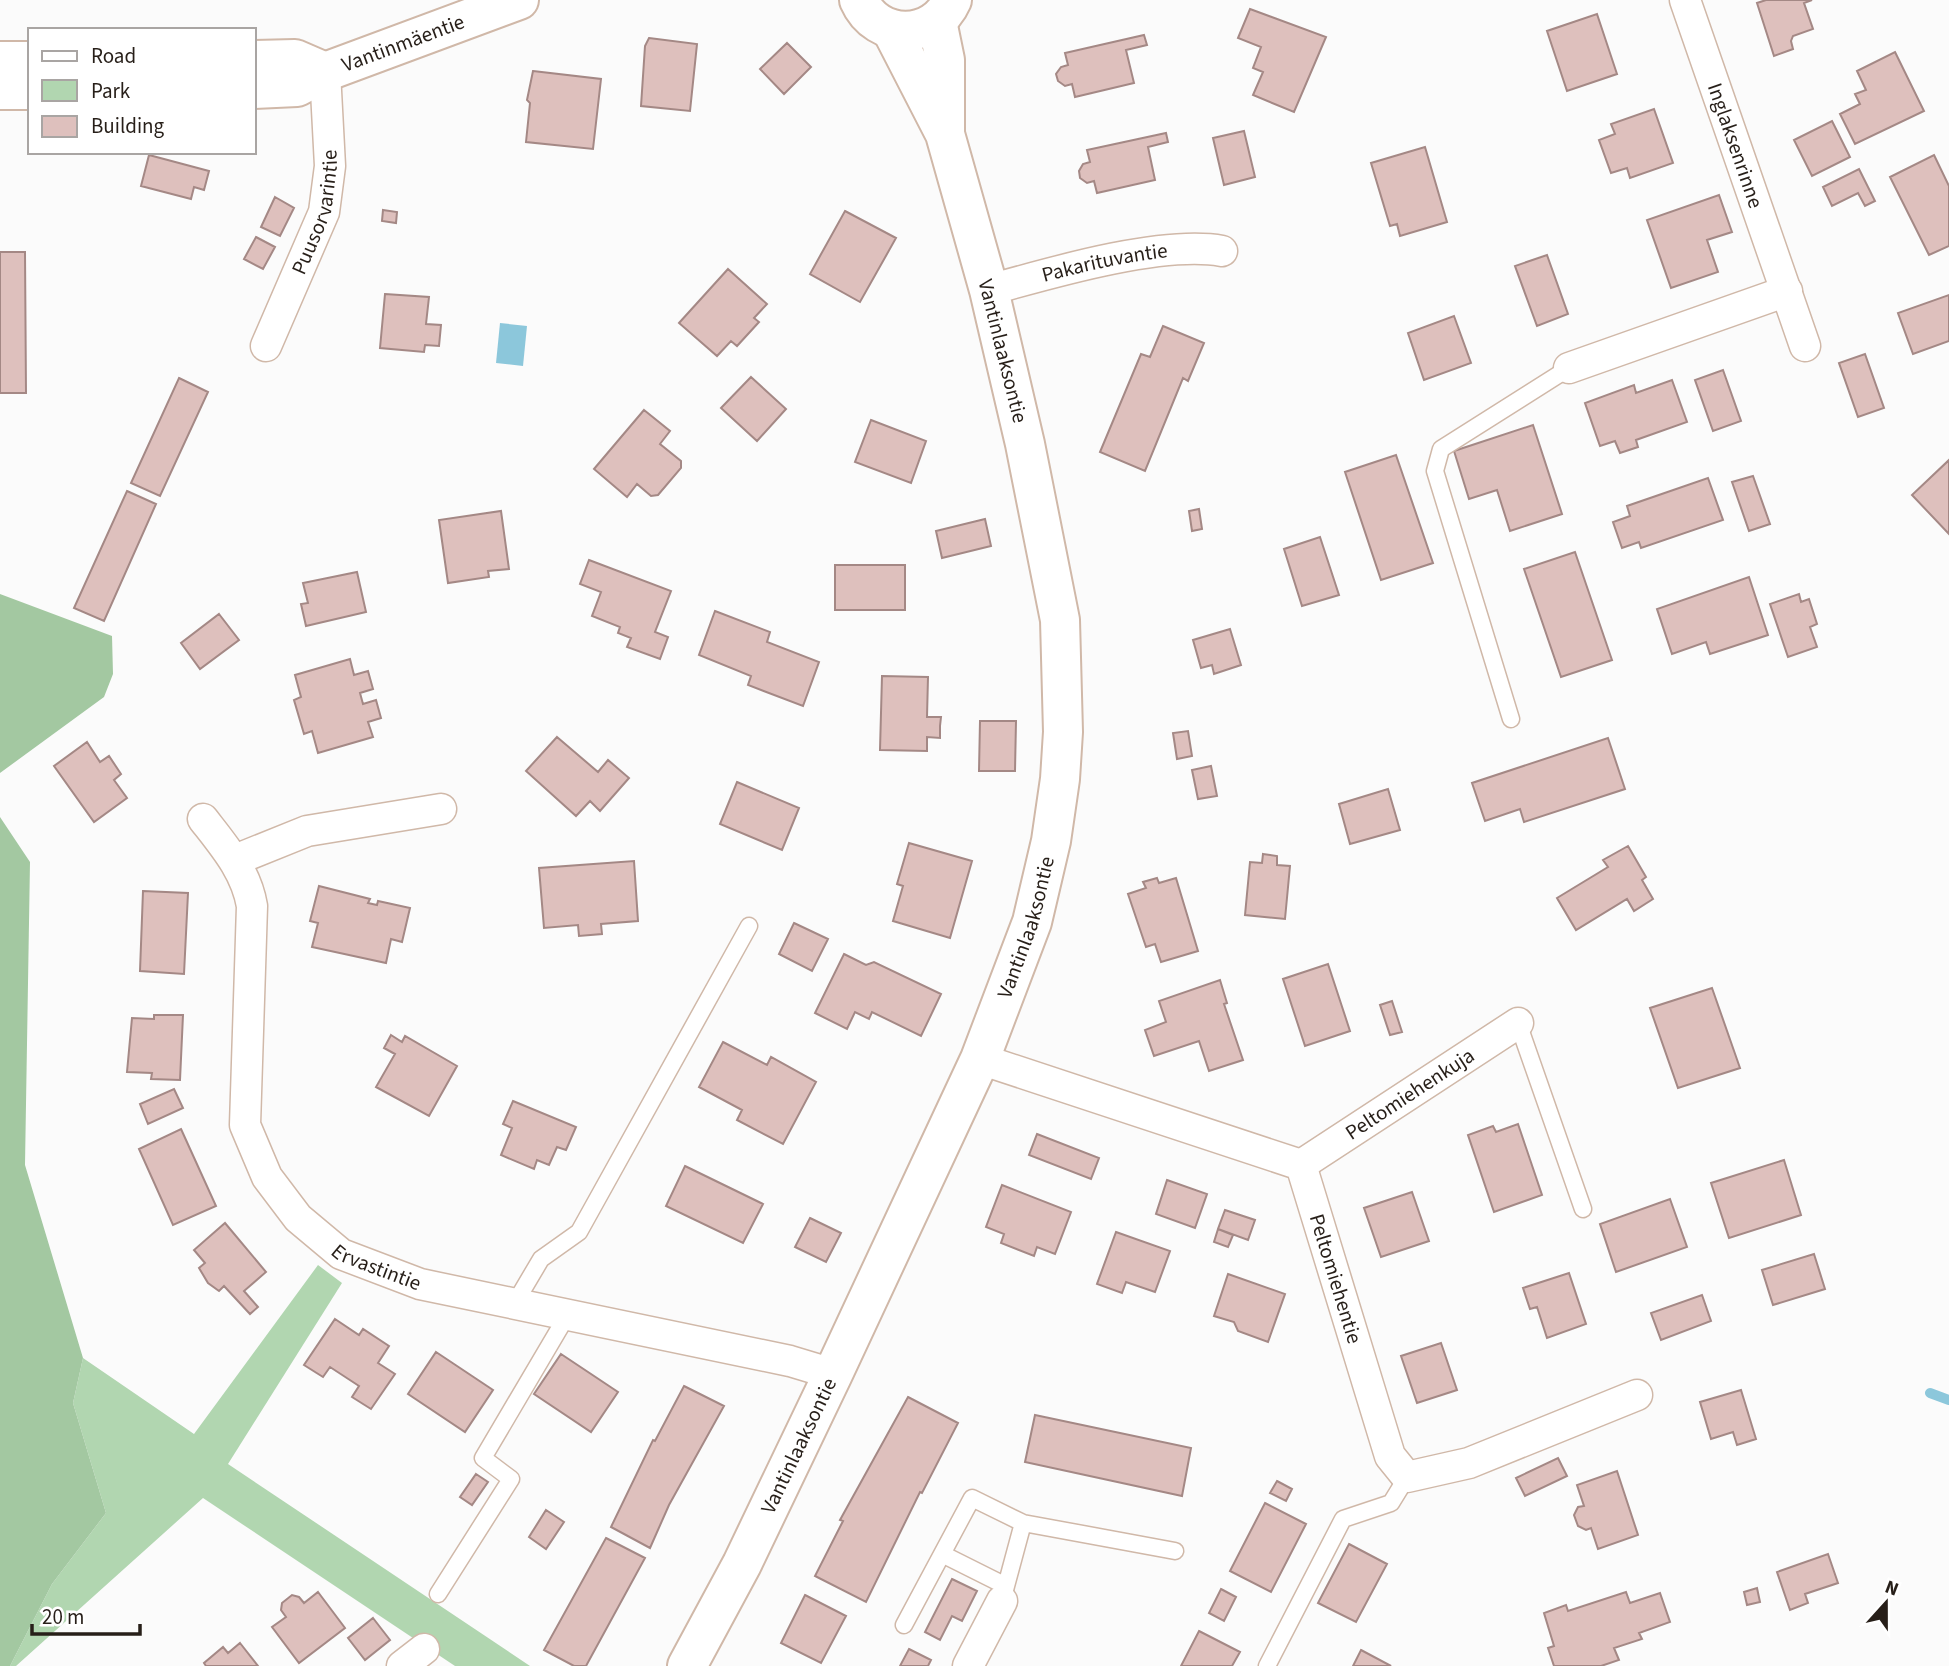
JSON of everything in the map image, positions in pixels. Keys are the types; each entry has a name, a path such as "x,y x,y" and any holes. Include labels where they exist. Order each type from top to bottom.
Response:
{"street":[{"name":"Vantinmäentie","path":"256,89 297,87 326,72 519,0"},
{"path":"859,0 868,15 891,29 907,32 923,29 944,10"},
{"name":"Inglaksenrinne","path":"1685,0 1805,346"},
{"name":"Vantinlaaksontie","path":"944,10 945,134"},
{"name":"Vantinlaaksontie","path":"687,1666 741,1564 833,1374 980,1059 1032,922 1054,827 1063,732 1060,620 1025,444 989,290 945,134 891,29"},
{"name":"Vantinmäentie","path":"256,60 295,59 326,72"},
{"path":"0,61 28,61"},
{"name":"Puusorvarintie","path":"266,346 324,212 330,166 326,72"},
{"path":"0,90 28,90"},
{"name":"Pakarituvantie","path":"989,290 1149,253 1203,247 1222,251"},
{"path":"1569,368 1787,291"},
{"path":"235,860 307,831 441,809"},
{"name":"Ervastintie","path":"203,819 235,860 248,887 252,905 245,1125 267,1177 298,1218 341,1254 420,1284 790,1361 833,1374"},
{"name":"Peltomiehenkuja","path":"1301,1165 1518,1023"},
{"path":"980,1059 1301,1165"},
{"name":"Peltomiehentie","path":"1301,1165 1390,1456 1407,1477"},
{"path":"1407,1477 1469,1463 1637,1395"},
{"path":"968,1666 1004,1594"}],"lane":[{"path":"1511,719 1435,471 1441,449 1569,368"},
{"path":"515,1303 541,1259 579,1232 749,926"},
{"path":"1518,1023 1583,1209"},
{"path":"438,1594 511,1479 483,1458 568,1314"},
{"path":"1268,1666 1343,1519 1391,1503 1407,1477"},
{"path":"904,1625 972,1498 1023,1523 1175,1551"},
{"path":"942,1554 1004,1594 1023,1523"}],"green space":[{"path":"0,594 112,636 113,674 104,697 0,773"},
{"path":"0,817 30,862 25,1165 83,1358 73,1403 106,1513 52,1584 10,1666 0,1666"},
{"path":"318,1265 342,1283 228,1464 530,1666 455,1666 203,1498 16,1666 10,1666 52,1584 106,1513 73,1403 83,1358 194,1434"}],"water":[{"path":"500,323 527,326 523,366 496,363"}],"building":[{"path":"1766,0 1812,0 1804,3 1813,29 1793,36 1793,49 1774,56 1757,3"},
{"path":"1250,9 1326,37 1294,112 1253,95 1263,72 1253,68 1261,47 1238,38"},
{"path":"1597,14 1617,74 1567,91 1547,31"},
{"path":"1144,35 1147,45 1126,50 1134,83 1075,97 1072,84 1065,86 1058,81 1056,74 1061,67 1068,65 1065,53"},
{"path":"649,38 697,44 690,111 641,106 645,46"},
{"path":"787,43 811,67 784,94 760,69"},
{"path":"1895,52 1924,111 1855,144 1840,114 1860,104 1855,94 1866,90 1857,71"},
{"path":"533,71 601,79 593,149 526,142 530,103 527,100"},
{"path":"1654,109 1673,163 1630,178 1627,168 1611,173 1599,140 1615,134 1611,124"},
{"path":"1832,121 1850,157 1812,176 1794,140"},
{"path":"1244,131 1255,177 1224,185 1213,138"},
{"path":"1166,133 1168,142 1148,147 1155,180 1097,193 1094,181 1087,183 1080,178 1079,171 1083,164 1090,162 1087,150"},
{"path":"1425,147 1447,222 1400,236 1397,224 1390,226 1371,163"},
{"path":"149,155 209,171 204,190 194,187 191,199 141,186"},
{"path":"1934,155 1949,186 1949,246 1929,255 1890,177"},
{"path":"1859,169 1875,201 1865,206 1858,193 1832,206 1823,187"},
{"path":"1719,195 1732,232 1707,240 1718,272 1671,288 1647,220"},
{"path":"275,197 294,208 280,236 261,227"},
{"path":"383,210 397,212 396,223 382,221"},
{"path":"845,211 896,238 860,302 810,274"},
{"path":"256,237 275,247 263,269 244,259"},
{"path":"0,252 25,252 26,393 0,393"},
{"path":"1547,255 1568,314 1537,326 1515,266"},
{"path":"728,269 767,304 754,318 759,322 737,346 731,341 717,356 679,323"},
{"path":"385,294 429,297 426,324 441,325 439,346 425,345 424,352 380,348"},
{"path":"1949,295 1949,341 1913,354 1898,313"},
{"path":"1454,316 1471,363 1424,380 1408,333"},
{"path":"1163,326 1204,343 1188,381 1183,378 1145,471 1100,452 1141,354 1150,357"},
{"path":"1865,354 1884,408 1858,417 1839,363"},
{"path":"1723,370 1741,421 1713,431 1695,380"},
{"path":"751,377 786,409 757,441 721,408"},
{"path":"179,378 208,392 160,496 131,483"},
{"path":"1672,380 1687,422 1636,440 1638,447 1620,453 1615,441 1600,446 1585,403 1634,385 1636,393"},
{"path":"644,410 670,431 660,444 681,461 681,468 658,495 651,496 637,484 627,497 594,469"},
{"path":"871,420 926,441 911,483 855,462"},
{"path":"1533,425 1562,514 1510,531 1497,490 1469,499 1454,451"},
{"path":"1396,455 1433,563 1381,580 1345,472"},
{"path":"1949,460 1949,534 1912,495"},
{"path":"1753,476 1770,524 1749,531 1732,482"},
{"path":"1708,478 1723,520 1641,548 1639,542 1622,548 1613,522 1630,516 1627,506"},
{"path":"127,491 156,504 104,621 74,608"},
{"path":"1199,509 1202,529 1192,531 1189,511"},
{"path":"501,511 509,569 488,571 489,577 448,583 439,520"},
{"path":"985,519 991,546 942,558 936,531"},
{"path":"1320,537 1339,595 1302,606 1284,549"},
{"path":"1575,552 1612,660 1561,677 1524,569"},
{"path":"589,560 671,591 655,632 668,637 660,659 627,647 631,638 618,633 620,627 592,616 601,592 580,584"},
{"path":"835,565 905,565 905,610 835,610"},
{"path":"357,572 366,612 306,626 301,604 308,603 303,583"},
{"path":"1749,577 1768,635 1710,654 1706,642 1672,654 1657,609"},
{"path":"1799,594 1801,602 1809,599 1817,624 1810,627 1817,647 1788,657 1770,604"},
{"path":"715,611 770,632 767,642 819,662 803,706 748,685 751,676 699,655"},
{"path":"219,614 239,640 200,669 181,643"},
{"path":"1230,629 1241,665 1214,674 1212,665 1201,668 1193,640"},
{"path":"350,659 354,675 368,671 373,689 360,693 363,704 376,700 381,718 368,722 373,737 318,753 312,731 304,734 294,700 301,697 295,675"},
{"path":"882,676 928,677 927,717 941,717 940,738 927,737 927,751 880,750"},
{"path":"980,721 1016,721 1015,771 979,771"},
{"path":"1188,731 1192,756 1177,759 1173,733"},
{"path":"557,737 598,772 608,760 629,778 600,811 590,801 576,816 526,771"},
{"path":"1608,738 1625,789 1524,822 1520,809 1485,821 1472,783"},
{"path":"87,742 100,762 109,756 121,774 114,780 127,798 94,822 54,766"},
{"path":"1211,766 1217,796 1198,799 1192,770"},
{"path":"737,782 799,808 782,850 720,824"},
{"path":"1388,789 1400,830 1350,844 1339,804"},
{"path":"909,843 972,861 950,938 893,921 903,886 897,884"},
{"path":"1628,846 1646,877 1642,880 1653,899 1634,911 1627,899 1576,930 1557,898 1608,867 1603,860"},
{"path":"1263,854 1277,856 1277,865 1290,866 1285,919 1245,915 1250,862 1262,863"},
{"path":"634,861 638,921 601,924 602,934 579,936 578,925 544,928 539,868"},
{"path":"1157,878 1159,883 1176,878 1198,951 1161,962 1155,944 1146,947 1128,894 1146,888 1143,882"},
{"path":"319,886 370,899 368,903 377,905 378,901 410,908 402,942 391,939 386,963 312,947 318,923 310,921"},
{"path":"143,891 188,893 184,974 140,971"},
{"path":"794,923 828,939 812,971 779,954"},
{"path":"844,954 866,965 874,962 941,994 921,1036 872,1012 869,1019 855,1012 847,1029 815,1013"},
{"path":"1328,964 1350,1031 1305,1046 1283,979"},
{"path":"1220,980 1227,1003 1224,1004 1243,1060 1209,1071 1199,1041 1154,1056 1145,1030 1166,1022 1159,1001"},
{"path":"1712,988 1740,1068 1678,1088 1650,1008"},
{"path":"1392,1001 1402,1032 1390,1035 1380,1005"},
{"path":"154,1015 183,1015 180,1080 151,1079 152,1073 127,1072 132,1018 154,1019"},
{"path":"391,1035 402,1042 405,1036 457,1066 429,1116 376,1087 395,1054 384,1048"},
{"path":"723,1042 767,1065 771,1057 816,1082 783,1144 737,1120 742,1110 699,1087"},
{"path":"174,1089 183,1108 148,1124 140,1104"},
{"path":"513,1101 576,1127 566,1150 557,1147 549,1165 537,1160 534,1169 501,1155 512,1128 503,1124"},
{"path":"1518,1124 1542,1195 1494,1212 1468,1135 1493,1126 1496,1132"},
{"path":"181,1129 216,1206 173,1225 139,1149"},
{"path":"1037,1134 1099,1158 1091,1179 1029,1155"},
{"path":"1784,1160 1801,1215 1729,1238 1711,1183"},
{"path":"685,1166 763,1204 743,1243 666,1206"},
{"path":"1167,1180 1207,1194 1195,1228 1156,1214"},
{"path":"1002,1185 1071,1212 1055,1254 1037,1247 1034,1256 1001,1243 1004,1234 986,1227"},
{"path":"1412,1192 1429,1241 1381,1257 1364,1208"},
{"path":"1670,1199 1687,1247 1616,1272 1600,1224"},
{"path":"1225,1210 1255,1220 1248,1240 1218,1229"},
{"path":"810,1218 841,1233 826,1262 795,1247"},
{"path":"225,1223 266,1272 244,1291 258,1307 250,1314 224,1286 219,1291 208,1283 199,1268 205,1263 194,1250"},
{"path":"1218,1229 1233,1235 1228,1247 1214,1242"},
{"path":"1116,1232 1170,1251 1155,1292 1126,1282 1122,1293 1097,1284"},
{"path":"1814,1254 1825,1289 1773,1305 1762,1270"},
{"path":"1569,1273 1586,1324 1547,1338 1537,1307 1530,1309 1523,1288"},
{"path":"1228,1274 1285,1294 1268,1342 1238,1331 1234,1322 1214,1316"},
{"path":"1702,1295 1711,1321 1661,1340 1651,1313"},
{"path":"335,1319 359,1335 363,1329 389,1346 378,1363 395,1374 371,1409 352,1397 359,1386 330,1367 323,1377 304,1365"},
{"path":"1441,1343 1457,1390 1417,1403 1401,1356"},
{"path":"436,1352 493,1390 465,1432 408,1394"},
{"path":"561,1354 618,1392 591,1432 534,1394"},
{"path":"684,1386 724,1406 669,1505 650,1548 611,1527 653,1440 655,1441"},
{"path":"1741,1390 1756,1439 1737,1445 1733,1432 1711,1439 1700,1402"},
{"path":"908,1397 958,1423 922,1493 920,1492 866,1602 815,1576 843,1521 840,1520"},
{"path":"1035,1415 1191,1448 1182,1496 1025,1462"},
{"path":"1558,1458 1567,1476 1525,1496 1516,1478"},
{"path":"1617,1471 1638,1535 1598,1549 1591,1528 1586,1530 1578,1526 1574,1515 1578,1507 1584,1506 1577,1485"},
{"path":"476,1474 488,1482 472,1505 460,1497"},
{"path":"1277,1481 1292,1489 1286,1501 1270,1493"},
{"path":"1265,1503 1306,1524 1271,1592 1230,1571"},
{"path":"546,1510 564,1522 546,1549 529,1537"},
{"path":"606,1538 645,1558 586,1666 574,1666 544,1650"},
{"path":"1349,1544 1387,1564 1356,1622 1318,1603"},
{"path":"1828,1554 1838,1583 1805,1594 1808,1603 1790,1610 1777,1572"},
{"path":"952,1579 977,1591 962,1621 952,1616 940,1640 925,1632"},
{"path":"1757,1588 1760,1602 1747,1605 1744,1592"},
{"path":"1221,1589 1236,1597 1224,1621 1209,1613"},
{"path":"318,1592 345,1628 299,1663 272,1627 286,1617 281,1610 282,1603 292,1595 299,1597 304,1603"},
{"path":"1626,1592 1630,1603 1660,1593 1670,1622 1639,1633 1642,1639 1614,1648 1619,1660 1601,1666 1554,1666 1548,1648 1554,1646 1544,1613 1566,1605 1568,1611"},
{"path":"805,1595 846,1616 821,1663 781,1643"},
{"path":"373,1618 390,1640 365,1660 348,1638"},
{"path":"1199,1631 1240,1652 1232,1666 1181,1666"},
{"path":"240,1643 258,1666 206,1666 204,1663 223,1647 228,1653"},
{"path":"909,1649 931,1660 928,1666 900,1666"},
{"path":"1361,1650 1391,1666 1353,1666"}],"waterway":[{"path":"1930,1393 1949,1400"}]}
